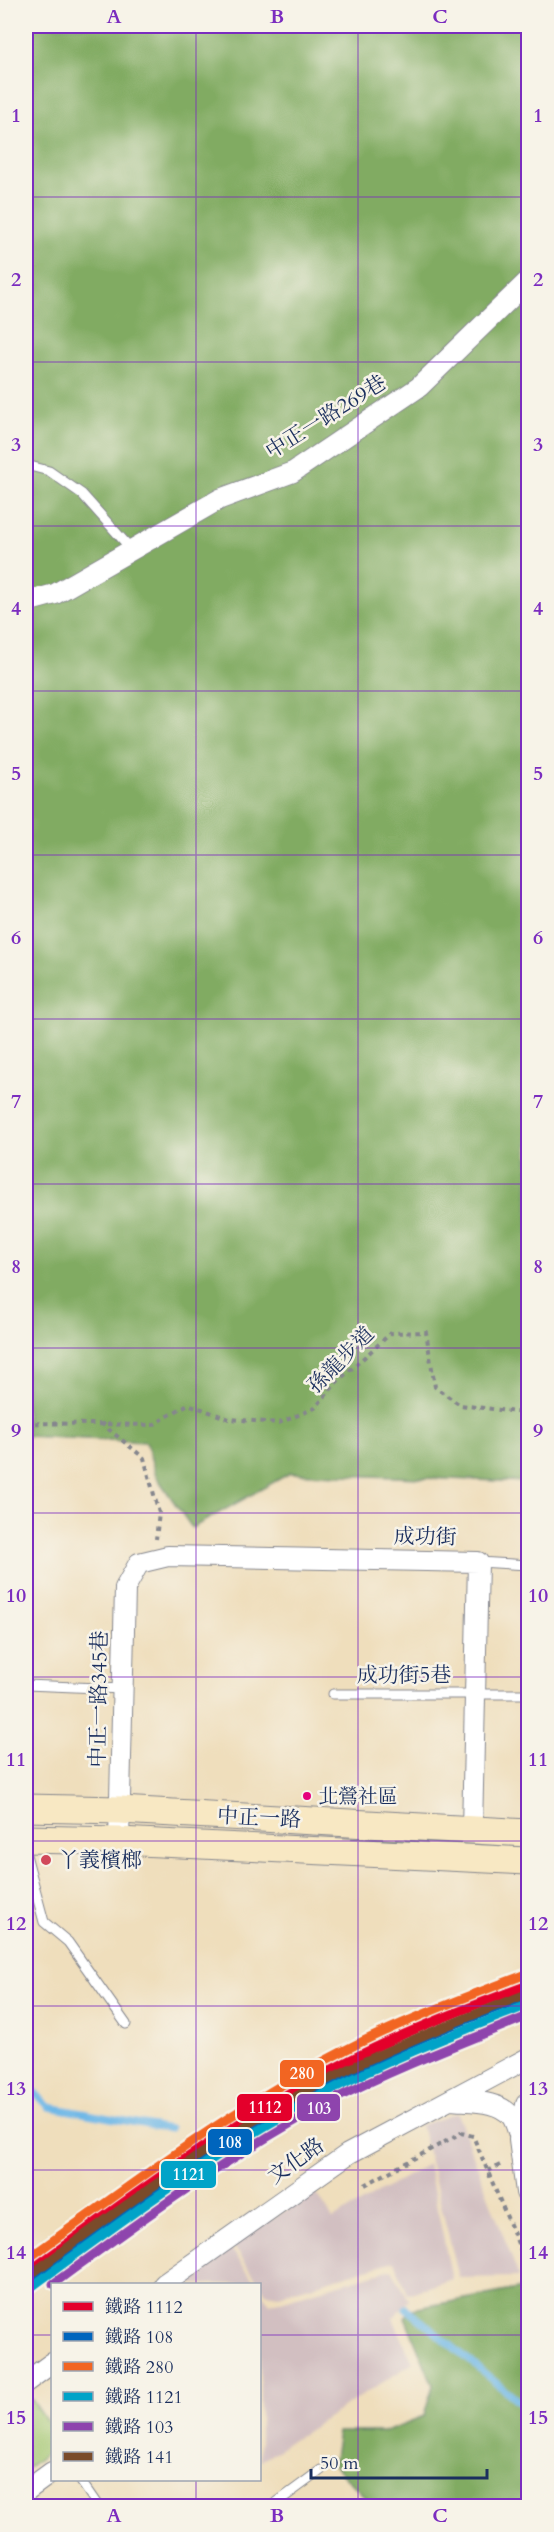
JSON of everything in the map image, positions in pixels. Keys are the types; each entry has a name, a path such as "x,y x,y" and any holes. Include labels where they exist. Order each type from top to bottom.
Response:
{"main road":[{"name":"中正一路","path":"26,1808 120,1810 528,1833"},
{"name":"中正一路","path":"26,1839 119,1841 528,1862"}],"street":[{"name":"中正一路269巷","path":"26,602 55,594 220,499 293,472 419,387 528,281"},
{"name":"成功街","path":"146,1561 168,1556 478,1562 472,1830"},
{"name":"中正一路345巷","path":"119,1841 125,1588 146,1561"},
{"name":"文化路","path":"165,2283 348,2154 528,2058"},
{"path":"452,2100 484,2103 500,2108 512,2117 521,2140 528,2192"},
{"path":"521,2140 528,2105"},
{"path":"26,2382 51,2364"},
{"path":"26,2491 51,2473"}],"lane":[{"path":"26,465 49,471 82,494 132,550"},
{"path":"478,1562 528,1565"},
{"path":"26,1686 123,1689"},
{"name":"成功街5巷","path":"333,1694 528,1694"},
{"path":"26,1855 44,1922 69,1942 126,2024"},
{"path":"272,2506 321,2470"},
{"path":"81,2481 98,2506"}],"path":[{"name":"孫龍步道","path":"26,1423 100,1422 153,1425 188,1404 230,1419 279,1423 315,1408 338,1382 391,1333 426,1332 435,1387 460,1405 516,1412 528,1410"},
{"path":"100,1422 144,1458 159,1513 146,1561"},
{"path":"365,2185 460,2133 473,2136 524,2258"},
{"path":"488,2171 500,2166"}],"shaded area":[{"path":"457,2113 519,2277 459,2278 421,2125"},
{"path":"428,2164 452,2279 408,2294 394,2261 279,2295 266,2293 232,2244 316,2192 333,2219"},
{"path":"230,2247 255,2283 189,2283"},
{"path":"392,2269 409,2300 393,2318 413,2363 261,2460 261,2290 270,2304"}],"green space":[{"path":"26,26 528,26 528,1482 290,1473 192,1528 156,1476 146,1442 26,1436"},
{"path":"528,2287 528,2506 374,2506 333,2464 338,2432 383,2432 424,2416 433,2385 405,2317 413,2309"},
{"path":"32,2400 51,2428 51,2450 26,2469 26,2404"}],"waterway":[{"path":"26,2083 49,2107 170,2129"},
{"path":"406,2308 528,2409"}],"rail line":[{"name":"280","path":"26,2260 211,2129 288,2081 400,2024 524,1975"},
{"name":"1112","path":"26,2273 177,2164 295,2089 407,2033 528,1985"},
{"name":"141","path":"26,2278 170,2174 284,2103 372,2058 524,1995"},
{"name":"108","path":"32,2282 221,2148 300,2099 363,2065 409,2044 528,1996"},
{"name":"1121","path":"26,2291 173,2185 287,2113 376,2068 528,2005"},
{"name":"103","path":"54,2283 223,2165 295,2121 380,2078 528,2016"}],"place":[{"name":"北鶯社區","path":"307,1796"},
{"name":"丫義檳榔","path":"46,1860"}]}
